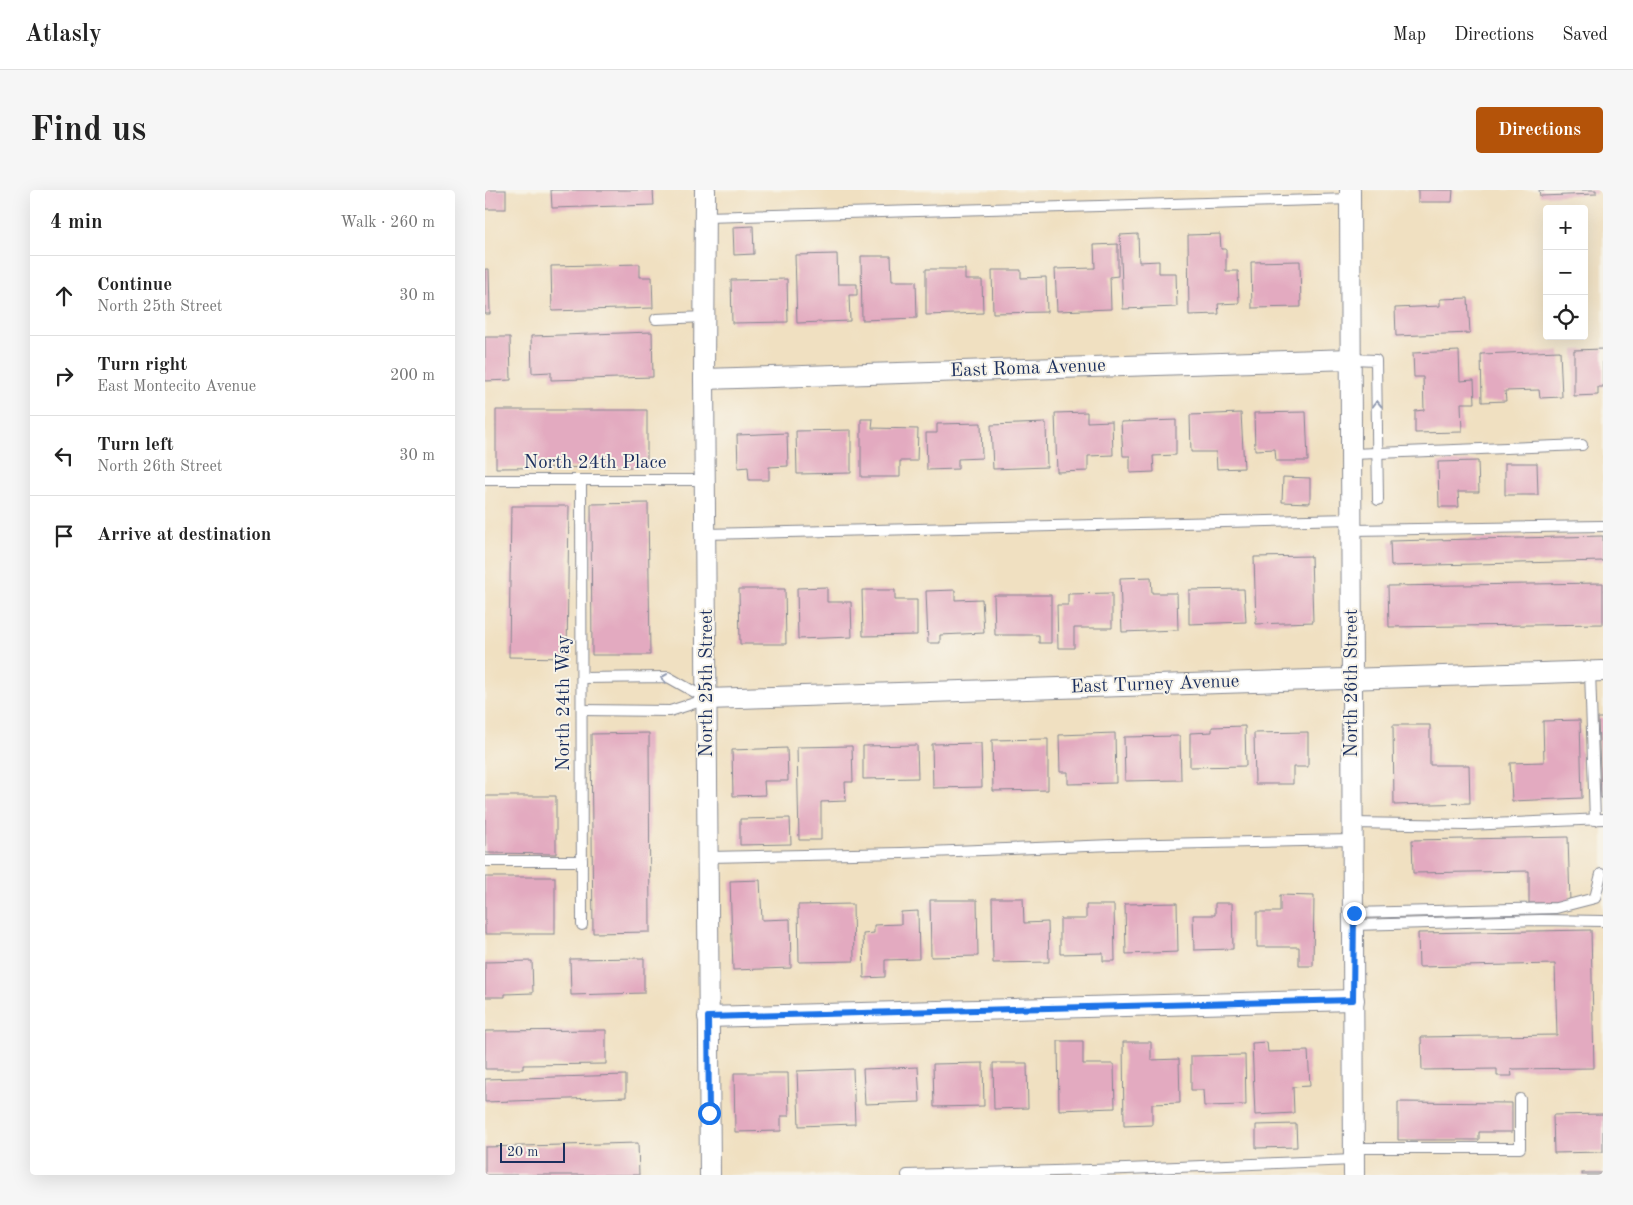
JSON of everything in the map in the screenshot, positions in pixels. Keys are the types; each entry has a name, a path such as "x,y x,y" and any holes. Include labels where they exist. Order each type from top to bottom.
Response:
{"street":[{"name":"North 25th Street","path":"705,190 704,379 710,1175"},
{"name":"North 26th Street","path":"1351,195 1351,680 1354,919 1354,1161"},
{"name":"East Roma Avenue","path":"704,379 1352,359"},
{"name":"East Turney Avenue","path":"707,699 1596,671"},
{"path":"708,1017 1353,1000"}],"lane":[{"path":"705,217 1351,195"},
{"path":"656,319 705,317"},
{"path":"1352,359 1376,360 1378,500"},
{"path":"1352,454 1582,445"},
{"name":"North 24th Place","path":"485,480 705,480"},
{"name":"North 24th Way","path":"581,480 582,925"},
{"path":"705,534 1352,525 1603,526"},
{"path":"708,857 1113,845 1467,825 1599,820 1596,671"},
{"path":"582,678 668,677 707,699"},
{"path":"582,710 670,711 707,699"},
{"path":"485,861 582,861"},
{"path":"1354,919 1556,908 1595,898 1601,874"},
{"path":"1354,919 1603,921"},
{"path":"907,1175 1354,1161 1520,1148 1520,1099"}],"building":[{"path":"485,190 506,190 506,209 485,209"},
{"path":"551,190 653,190 654,205 552,208"},
{"path":"1418,190 1453,190 1452,202 1418,202"},
{"path":"1539,190 1596,190 1596,194 1540,196"},
{"path":"753,226 754,254 734,255 733,227"},
{"path":"1138,234 1139,262 1159,261 1159,273 1176,273 1177,307 1123,309 1120,235"},
{"path":"1220,234 1221,249 1226,249 1226,271 1238,271 1239,303 1218,304 1219,314 1189,315 1188,235"},
{"path":"1118,244 1118,276 1110,277 1111,309 1057,311 1055,269 1095,268 1094,245"},
{"path":"837,254 838,284 857,284 857,295 849,295 850,321 797,323 795,255"},
{"path":"861,256 891,256 892,281 916,281 917,318 862,320"},
{"path":"1300,261 1301,307 1252,308 1251,262"},
{"path":"640,264 640,277 652,277 653,308 552,311 551,266"},
{"path":"485,269 489,269 490,314 485,314"},
{"path":"926,269 965,269 965,280 982,280 983,313 926,315"},
{"path":"992,270 1021,270 1021,278 1046,277 1047,312 993,313"},
{"path":"787,279 788,322 732,323 731,280"},
{"path":"1468,298 1470,333 1396,336 1395,308 1440,306 1440,299"},
{"path":"652,332 653,377 551,380 551,372 532,373 531,336"},
{"path":"485,337 510,337 511,380 485,381"},
{"path":"1603,349 1603,387 1598,387 1598,395 1574,396 1574,350"},
{"path":"1459,351 1460,381 1474,380 1475,403 1461,403 1462,432 1415,433 1415,411 1424,410 1423,377 1414,377 1413,353"},
{"path":"1560,351 1562,397 1540,398 1539,390 1505,391 1506,401 1482,402 1481,354"},
{"path":"496,410 647,410 647,467 496,468"},
{"path":"1087,412 1087,422 1112,421 1113,455 1088,456 1088,471 1057,472 1055,413"},
{"path":"1306,412 1308,461 1276,461 1275,449 1255,450 1254,413"},
{"path":"1241,413 1244,468 1217,469 1216,452 1191,452 1190,415"},
{"path":"861,419 873,419 872,428 918,429 917,461 900,461 900,477 861,477"},
{"path":"1176,420 1176,455 1153,456 1154,472 1130,473 1130,456 1123,456 1121,422"},
{"path":"981,423 982,458 958,459 958,469 927,470 926,433 937,433 937,424"},
{"path":"1046,423 1047,467 993,469 991,425"},
{"path":"851,430 851,473 797,474 796,431"},
{"path":"787,433 788,466 769,467 769,480 749,480 748,467 738,468 737,435"},
{"path":"1478,461 1479,492 1458,492 1459,507 1439,507 1438,462"},
{"path":"1505,463 1537,463 1538,495 1505,495"},
{"path":"1283,477 1310,478 1310,503 1282,502"},
{"path":"648,503 650,655 592,655 591,504"},
{"path":"511,506 569,506 567,658 509,657"},
{"path":"1603,536 1603,561 1391,566 1390,541"},
{"path":"1311,556 1313,622 1256,624 1254,557"},
{"path":"1151,577 1152,593 1177,593 1178,630 1122,632 1120,578"},
{"path":"1603,583 1603,624 1389,627 1388,586"},
{"path":"827,587 827,602 851,602 852,637 798,639 797,588"},
{"path":"739,589 785,589 786,644 740,644"},
{"path":"1244,589 1246,622 1189,624 1189,590"},
{"path":"862,590 895,590 895,600 917,600 917,635 863,636"},
{"path":"955,590 955,600 982,599 984,633 940,635 940,643 928,643 926,591"},
{"path":"1112,593 1112,628 1074,628 1074,648 1058,648 1057,605 1068,605 1068,594"},
{"path":"994,595 1051,595 1051,643 1039,643 1039,635 995,635"},
{"path":"1598,718 1603,718 1603,798 1601,798"},
{"path":"1580,720 1582,798 1512,801 1510,763 1544,762 1543,721"},
{"path":"1393,725 1430,725 1430,765 1469,765 1470,803 1394,805"},
{"path":"1245,726 1246,766 1190,767 1190,733 1212,732 1212,727"},
{"path":"1308,732 1308,767 1293,767 1293,784 1255,784 1254,733"},
{"path":"649,733 650,932 593,933 591,734"},
{"path":"1115,733 1116,783 1068,784 1068,772 1060,772 1059,735"},
{"path":"1180,736 1181,780 1125,781 1124,737"},
{"path":"1048,739 1048,790 993,791 992,740"},
{"path":"981,743 982,787 933,788 932,744"},
{"path":"917,745 918,778 863,779 863,746"},
{"path":"852,746 853,782 845,782 846,801 821,802 821,840 799,840 797,747"},
{"path":"787,748 788,781 764,781 765,795 733,796 732,750"},
{"path":"485,796 556,796 556,854 485,853"},
{"path":"790,818 791,844 740,845 740,819"},
{"path":"1568,837 1570,903 1529,903 1529,871 1413,873 1412,840"},
{"path":"485,877 555,877 555,934 485,934"},
{"path":"760,880 762,920 790,919 791,968 733,970 730,881"},
{"path":"1280,895 1314,896 1313,966 1299,966 1299,947 1257,947 1257,912 1280,912"},
{"path":"992,898 1023,898 1024,923 1048,922 1049,962 993,963"},
{"path":"930,900 977,900 978,956 931,957"},
{"path":"1177,903 1178,952 1126,954 1125,904"},
{"path":"1215,903 1232,903 1233,949 1194,950 1193,915 1215,915"},
{"path":"853,904 854,961 799,962 798,905"},
{"path":"1086,905 1114,905 1115,961 1103,961 1103,953 1060,954 1060,919 1086,919"},
{"path":"918,911 919,959 885,960 885,977 864,978 863,934 874,933 874,925 901,924 901,912"},
{"path":"1591,930 1594,1068 1511,1069 1512,1076 1497,1076 1497,1069 1422,1070 1421,1037 1557,1035 1555,964 1419,967 1418,933"},
{"path":"644,958 644,993 571,995 570,959"},
{"path":"532,961 533,993 505,994 505,997 485,997 485,962"},
{"path":"606,1030 606,1064 523,1065 523,1069 485,1069 485,1031"},
{"path":"1058,1041 1083,1041 1083,1064 1114,1064 1115,1108 1059,1110"},
{"path":"1123,1042 1151,1042 1151,1060 1179,1059 1180,1103 1152,1104 1152,1125 1124,1126"},
{"path":"1267,1042 1268,1052 1308,1051 1310,1086 1293,1087 1294,1113 1255,1115 1252,1043"},
{"path":"1245,1055 1246,1105 1204,1106 1203,1090 1191,1090 1191,1056"},
{"path":"983,1063 984,1106 934,1107 933,1064"},
{"path":"993,1063 1027,1063 1028,1108 994,1109"},
{"path":"918,1067 920,1102 865,1104 863,1069"},
{"path":"853,1069 855,1124 799,1126 797,1071"},
{"path":"734,1073 788,1073 789,1116 781,1116 781,1131 735,1132"},
{"path":"626,1075 626,1097 485,1102 485,1079"},
{"path":"1398,1102 1512,1103 1512,1132 1479,1132 1479,1140 1398,1140"},
{"path":"1603,1114 1603,1152 1554,1153 1553,1115"},
{"path":"1296,1124 1297,1147 1256,1148 1256,1125"},
{"path":"638,1143 639,1175 485,1175 485,1147"},
{"path":"1582,1173 1603,1173 1603,1175 1582,1175"}],"route":[{"path":"709,1113 708,1017 1353,1000 1354,913"}]}
